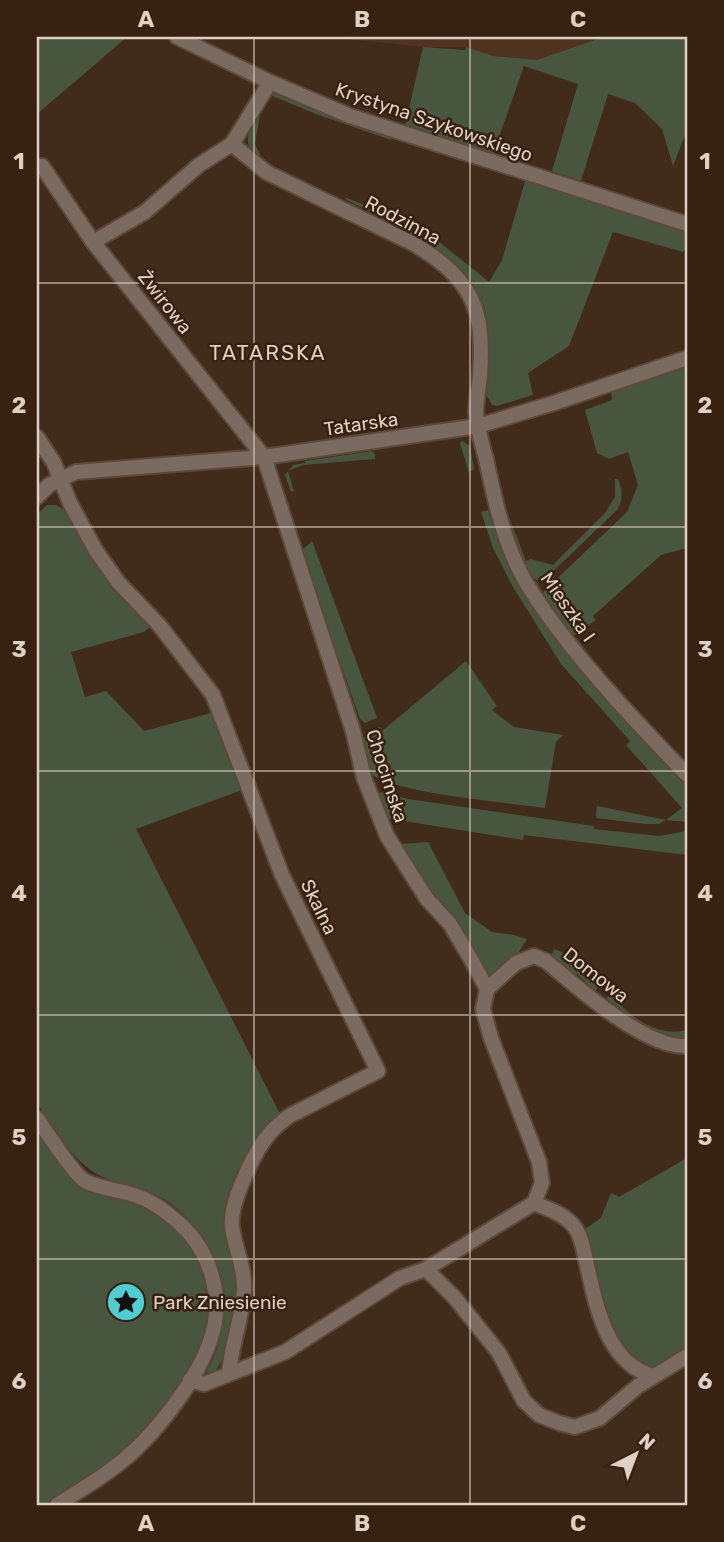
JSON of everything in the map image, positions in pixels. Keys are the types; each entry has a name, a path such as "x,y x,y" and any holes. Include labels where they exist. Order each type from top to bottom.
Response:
{"street":[{"name":"Krystyna Szykowskiego","path":"177,37 270,82 350,116 687,224"},
{"path":"93,242 145,212 199,165 232,144 270,82"},
{"name":"Rodzinna","path":"232,144 266,172 414,244 460,278 475,308 480,348 476,411 478,426"},
{"name":"Żwirowa","path":"42,166 93,242 264,457"},
{"name":"Tatarska","path":"37,497 60,479 76,472 264,457 478,426 687,358"},
{"name":"Mieszka I","path":"478,426 494,495 513,556 533,595 600,682 687,775"},
{"name":"Skalna","path":"37,437 54,463 96,551 118,582 160,626 213,695 282,875 378,1071 276,1125 267,1136 236,1193 232,1226 242,1265 244,1291 229,1374"},
{"name":"Chocimska","path":"264,457 353,731 364,778 387,836 427,899 450,924 487,989 483,1009 491,1038 539,1162 542,1184 534,1203"},
{"name":"Domowa","path":"487,989 516,962 534,956 546,961 633,1028 657,1041 687,1046"},
{"path":"37,1118 83,1181 135,1195 180,1224 199,1245 210,1266 215,1289 211,1340 190,1380 161,1423 117,1465 57,1505"},
{"path":"190,1380 204,1384 285,1352 400,1278 426,1269 534,1203 559,1214 575,1228 582,1242 608,1334 616,1350 630,1365 653,1377"},
{"path":"426,1269 455,1298 499,1353 524,1401 539,1415 575,1427 588,1423 600,1418 653,1377 687,1356"}],"shaded area":[{"path":"338,37 603,37 537,60 493,56 466,47 423,47"}],"green space":[{"path":"37,37 127,37 37,114"},
{"path":"603,37 687,37 687,130 673,166 662,129 635,103 608,94 581,181 552,171 578,84 524,66 493,154 405,126 423,47 465,50 466,47 493,56 537,60"},
{"path":"275,90 390,135 391,140 270,95 261,108 255,144 264,163 249,146 249,132 259,107 265,99"},
{"path":"526,178 687,229 687,248 683,252 613,232 569,346 528,373 533,395 497,406 492,405 487,396 489,343 485,311 477,291 464,273 428,244 344,197 422,228 489,282 502,260"},
{"path":"687,367 687,548 661,555 593,616 596,620 573,636 543,595 544,591 627,512 638,485 628,452 609,459 597,453 585,410 612,400 611,392"},
{"path":"462,441 470,446 474,469 469,473 460,443"},
{"path":"372,451 375,454 375,459 303,465 288,471 293,465 305,461"},
{"path":"288,471 294,491 291,492 285,475"},
{"path":"615,479 618,479 622,495 617,510 545,579 540,581 533,578 520,554 504,504 526,561 530,559 553,565 605,513 615,497"},
{"path":"47,505 56,505 64,510 113,590 150,627 144,632 71,652 85,697 106,691 144,731 211,713 242,790 136,829 280,1114 246,1163 227,1205 225,1223 237,1269 237,1309 225,1354 212,1375 206,1372 217,1349 223,1326 224,1302 212,1255 200,1233 184,1215 164,1199 107,1179 89,1169 64,1143 37,1103 37,514"},
{"path":"488,510 502,550 521,588 544,623 599,691 687,783 687,822 666,820 682,808 626,745 630,741 561,664 513,587 493,548 481,512"},
{"path":"312,541 377,718 365,723 360,719 301,551"},
{"path":"466,661 497,706 492,710 514,727 563,735 556,742 545,808 404,787 373,775 368,769 362,749 365,736 380,727 382,731"},
{"path":"382,792 408,799 594,826 594,829 659,836 687,831 687,855 524,835 523,840 385,818 377,794"},
{"path":"597,806 666,820 659,824 645,824 596,818"},
{"path":"428,842 465,913 492,932 527,939 514,960 493,977 484,973 399,846"},
{"path":"554,949 581,963 602,983 595,991 577,974 568,974 550,960"},
{"path":"610,993 625,1010 644,1023 665,1031 687,1030 687,1039 657,1037 607,999"},
{"name":"Park Zniesienie","path":"37,1118 83,1181 158,1207 210,1266 211,1340 161,1423 57,1505 37,1505"},
{"path":"687,1158 687,1352 657,1371 627,1357 613,1335 582,1231 601,1218 611,1193 619,1197"}],"place":[{"name":"Park Zniesienie","path":"126,1302"}],"district":[{"name":"TATARSKA","path":"268,352"}]}
